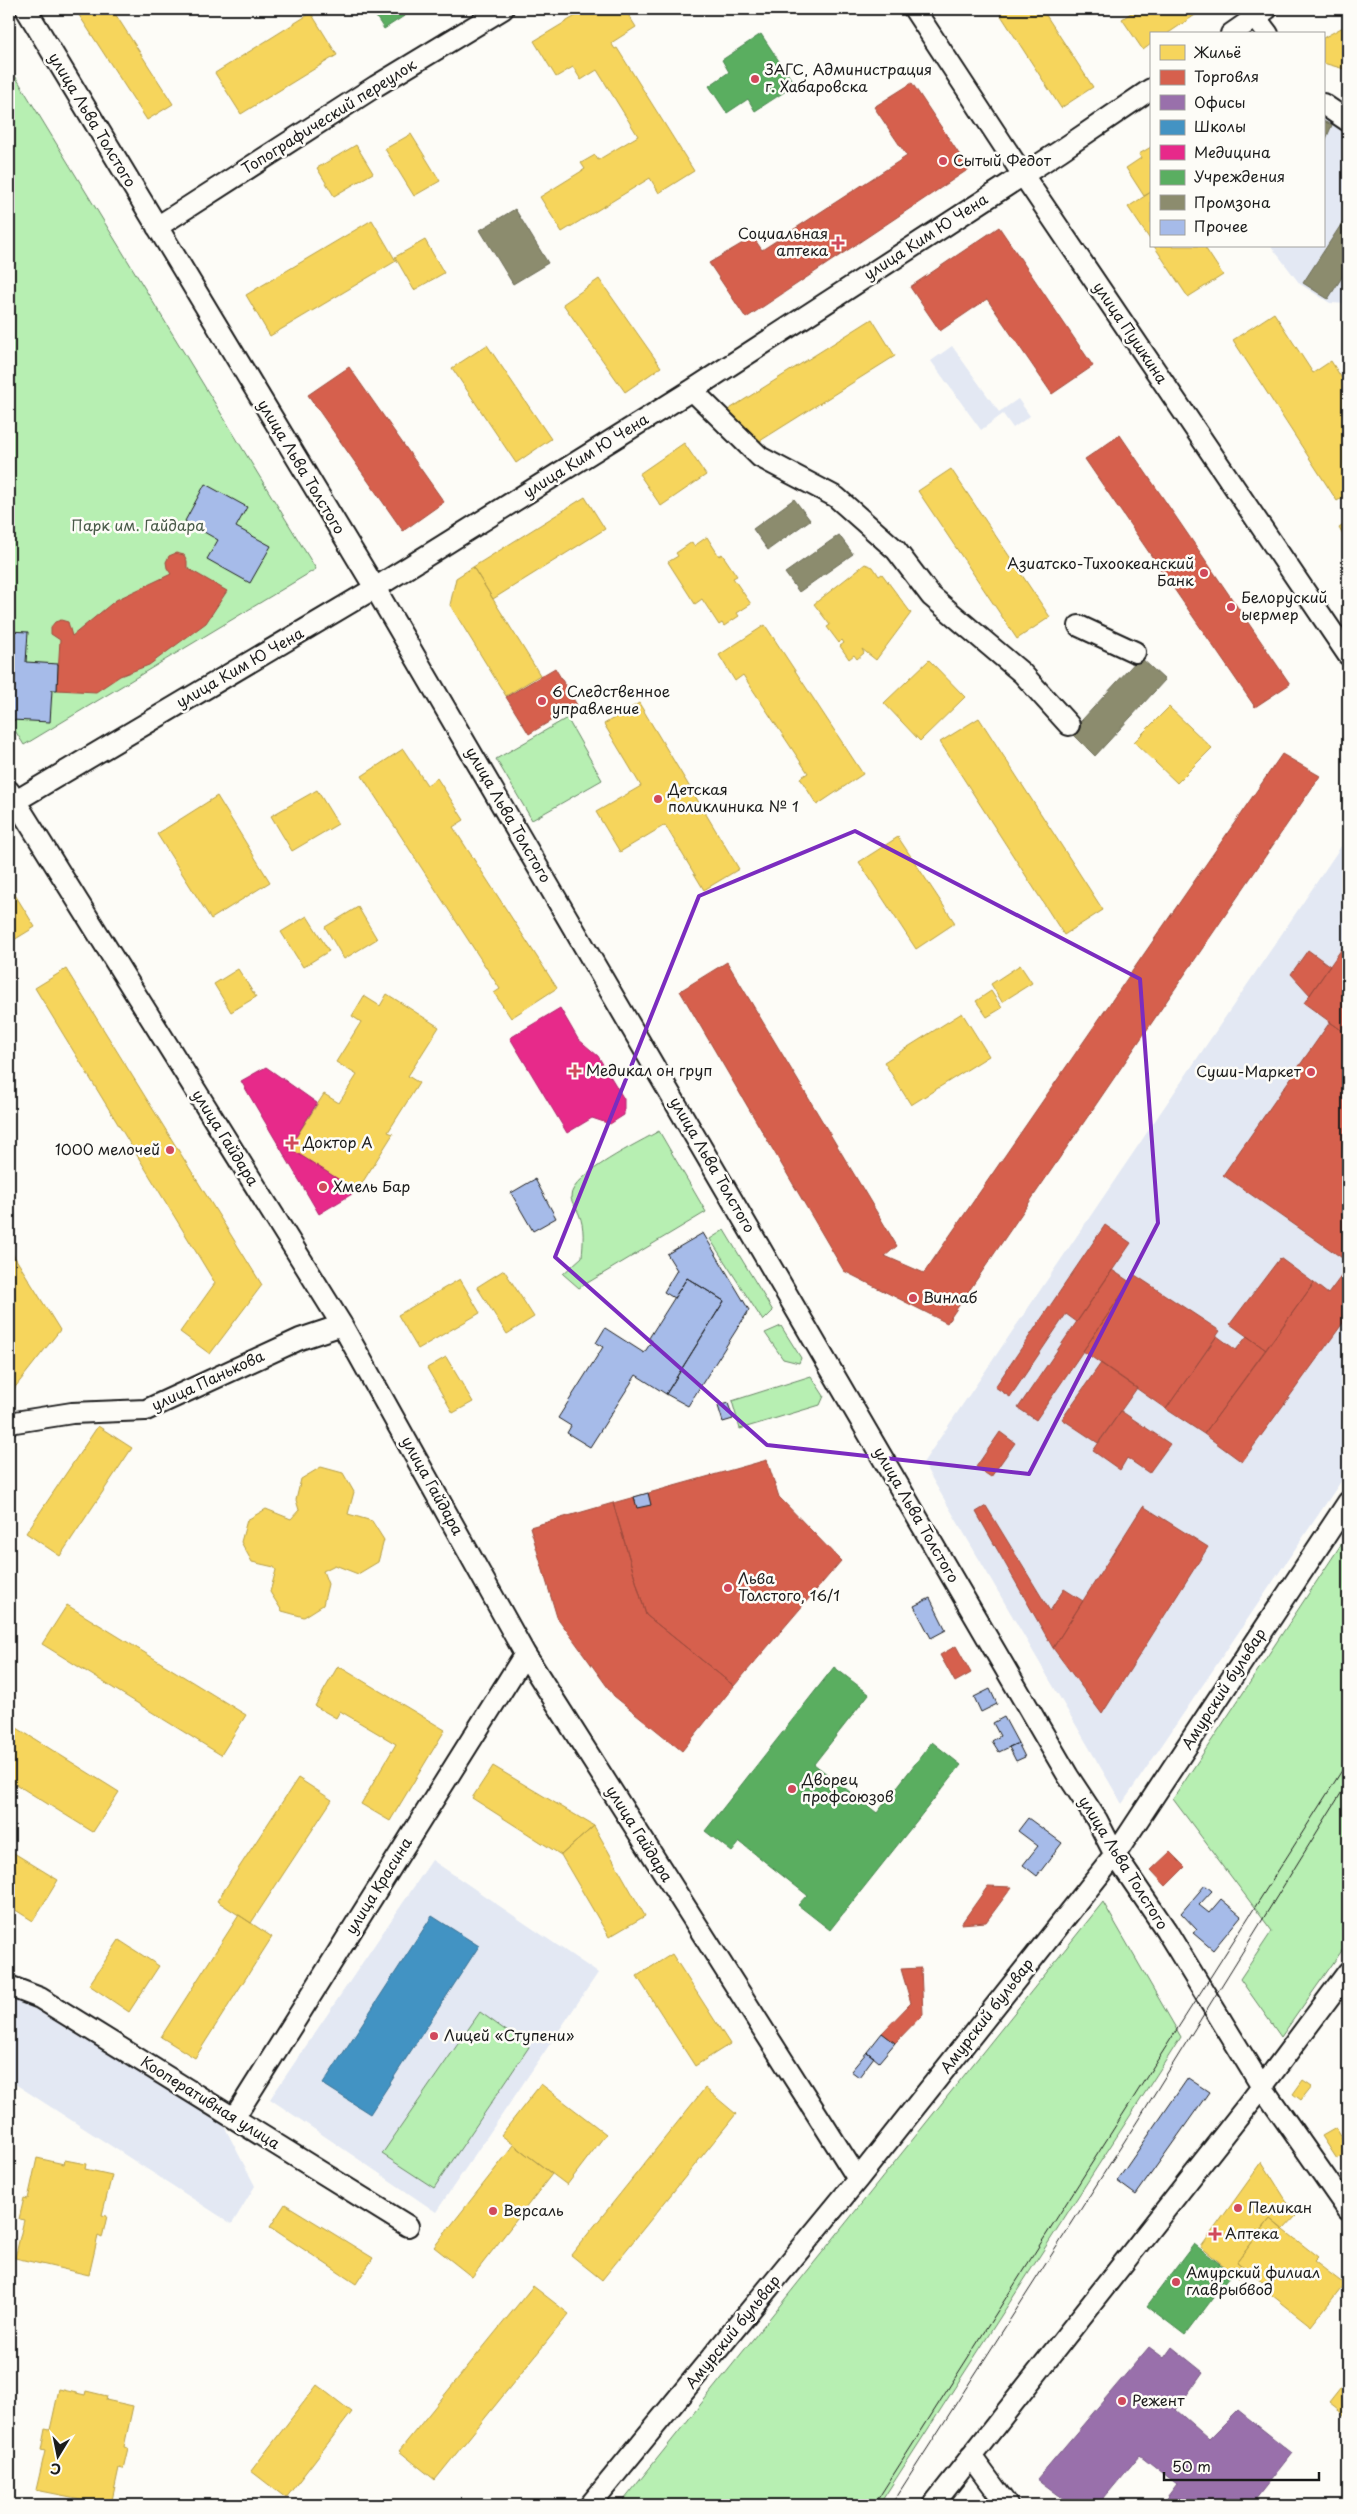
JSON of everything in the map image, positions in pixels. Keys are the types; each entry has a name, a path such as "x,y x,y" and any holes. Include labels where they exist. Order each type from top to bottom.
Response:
{"street":[{"name":"улица Льва Толстого","path":"26,9 375,588 1068,1776 1097,1820 1115,1855 1166,1930 1262,2087 1348,2210"},
{"name":"Топографический переулок","path":"157,227 376,86 503,9"},
{"name":"улица Пушкина","path":"914,9 1023,174 1348,655"},
{"path":"1233,32 1261,13 1267,32"},
{"name":"улица Ким Ю Чена","path":"11,799 375,588 692,390 1150,89"},
{"path":"1324,105 1348,121"},
{"path":"692,390 760,457 836,497 896,550 931,596 1022,673 1069,725"},
{"path":"1079,626 1135,652"},
{"name":"улица Гайдара","path":"11,799 342,1325 525,1654 858,2179"},
{"name":"улица Панькова","path":"9,1423 72,1413 146,1410 300,1339 342,1325"},
{"name":"Амурский бульвар","path":"590,2505 858,2179 1115,1855 1348,1502"},
{"name":"улица Красина","path":"234,2118 525,1654"},
{"path":"933,2505 1262,2087 1348,1972"},
{"name":"Кооперативная улица","path":"9,1986 40,1998 408,2226"},
{"path":"971,2456 1007,2505"}],"highlighted area":[{"path":"855,831 1140,979 1158,1223 1029,1474 767,1445 555,1257 699,896"}],"shaded area":[{"path":"1324,109 1348,132 1348,304 1330,303 1300,284 1273,248 1324,248"},
{"path":"952,346 999,412 1018,399 1030,416 1013,428 1003,414 981,430 931,361"},
{"path":"1348,836 1348,1471 1122,1804 923,1463"},
{"name":"Лицей «Ступени»","path":"432,1860 598,1973 436,2212 270,2099"},
{"path":"9,1991 31,1999 222,2122 255,2186 232,2224 9,2080"}],"green space":[{"name":"Парк им. Гайдара","path":"9,66 316,569 24,745 9,721"},
{"path":"567,718 602,780 532,820 496,759"},
{"path":"659,1131 706,1212 579,1288 563,1274 582,1257 583,1230 581,1219 571,1199 574,1188 594,1169 623,1150"},
{"path":"724,1230 773,1311 763,1321 710,1239"},
{"path":"781,1326 801,1358 799,1363 783,1359 765,1333"},
{"path":"811,1376 824,1396 820,1405 740,1429 732,1401"},
{"path":"1348,1534 1348,1942 1281,2037 1240,1979 1272,1931 1173,1799"},
{"path":"1103,1902 1181,2037 879,2505 620,2505"},
{"path":"480,2012 529,2047 434,2188 382,2154"}],"building: Жильё":[{"path":"75,9 112,9 173,104 147,120"},
{"path":"587,9 628,9 626,11 636,27 611,43 615,49 617,48 694,171 659,193 650,178 562,232 540,197 585,169 581,163 595,155 598,160 638,136 597,70 581,80 573,67 556,77 534,41"},
{"path":"1008,9 1042,9 1093,87 1061,108 1000,14"},
{"path":"1137,9 1204,9 1170,32 1150,32 1150,45 1143,50 1122,19"},
{"path":"311,13 337,55 241,114 215,73"},
{"path":"1345,26 1348,32 1348,70 1324,63 1324,37"},
{"path":"411,134 440,181 414,196 385,149"},
{"path":"356,145 373,173 334,196 317,168"},
{"path":"1150,148 1150,193 1144,196 1126,168 1141,158 1139,154"},
{"path":"1150,193 1150,240 1128,207"},
{"path":"372,220 396,261 270,336 246,295"},
{"path":"425,240 444,273 414,290 395,257"},
{"path":"1155,248 1205,248 1223,275 1188,297"},
{"path":"599,279 661,367 625,392 563,304"},
{"path":"1274,313 1313,373 1331,361 1348,388 1348,494 1337,501 1233,340"},
{"path":"872,319 895,356 752,446 728,410"},
{"path":"487,345 551,439 516,463 452,368"},
{"path":"684,443 706,475 661,506 639,474"},
{"path":"951,469 1050,617 1017,639 918,491"},
{"path":"585,497 605,529 493,599 473,567"},
{"path":"1348,522 1348,544 1339,528"},
{"path":"707,537 719,556 722,554 737,576 733,578 751,604 737,613 739,616 724,626 722,623 719,625 702,599 695,604 668,562 678,556 676,553 692,542 694,546"},
{"path":"865,564 873,567 879,576 882,574 911,613 876,660 862,649 864,653 857,659 854,655 849,659 840,646 844,643 842,640 839,643 827,627 830,625 814,604"},
{"path":"473,567 540,675 506,696 450,605 456,578"},
{"path":"765,625 863,774 817,805 800,778 808,773 743,675 735,681 719,655"},
{"path":"929,660 965,697 920,741 884,703"},
{"name":"Детская поликлиника № 1","path":"639,703 739,869 704,890 665,825 620,852 596,812 641,786 604,724"},
{"path":"1169,707 1212,748 1177,783 1134,742"},
{"path":"979,718 1103,910 1064,935 940,742"},
{"path":"403,749 427,785 437,778 464,820 453,827 557,988 511,1018 494,993 500,989 362,776"},
{"path":"317,790 338,824 292,851 271,816"},
{"path":"217,796 270,882 211,919 157,834"},
{"path":"898,837 955,923 916,949 859,862"},
{"path":"9,885 35,927 9,943"},
{"path":"358,907 377,939 344,959 325,927"},
{"path":"307,916 329,951 303,967 281,932"},
{"path":"1020,965 1032,983 1002,1002 991,984"},
{"path":"66,969 262,1285 210,1354 180,1332 215,1283 35,988"},
{"path":"238,969 256,997 231,1012 214,984"},
{"path":"991,991 1002,1008 987,1017 976,1001"},
{"path":"387,994 439,1027 408,1076 419,1083 388,1132 393,1134 357,1191 289,1148 324,1094 339,1103 357,1075 336,1062 361,1022 352,1016 364,996 380,1006"},
{"path":"962,1013 989,1056 911,1105 884,1062"},
{"path":"9,1248 60,1330 9,1395 10,1330"},
{"path":"504,1270 534,1317 507,1334 477,1287"},
{"path":"460,1279 480,1313 418,1349 398,1315"},
{"path":"446,1357 473,1402 453,1413 427,1368"},
{"path":"98,1426 132,1448 60,1556 26,1533"},
{"path":"321,1467 343,1473 354,1492 348,1514 372,1521 384,1540 378,1562 358,1574 335,1565 323,1571 328,1584 323,1605 304,1617 282,1611 270,1592 276,1570 274,1567 252,1562 241,1542 247,1520 266,1509 291,1519 299,1510 296,1500 301,1479"},
{"path":"67,1605 246,1715 221,1755 42,1644"},
{"path":"338,1666 445,1730 390,1821 361,1804 396,1744 340,1711 336,1718 315,1706"},
{"path":"9,1723 119,1792 93,1832 9,1780"},
{"path":"493,1766 594,1826 561,1855 472,1798"},
{"path":"298,1778 332,1800 251,1923 217,1901"},
{"path":"594,1826 645,1916 609,1937 561,1855"},
{"path":"9,1850 58,1880 33,1921 9,1906"},
{"path":"239,1915 272,1937 195,2058 161,2037"},
{"path":"119,1940 159,1966 129,2012 89,1985"},
{"path":"672,1954 730,2044 695,2066 637,1976"},
{"path":"1348,2055 1348,2094 1345,2068"},
{"path":"1303,2080 1312,2086 1301,2100 1293,2094"},
{"path":"541,2084 606,2134 567,2185 501,2135"},
{"path":"705,2088 736,2114 602,2280 571,2255"},
{"path":"1336,2128 1348,2148 1348,2152 1337,2159 1322,2136"},
{"name":"Версаль","path":"514,2145 552,2174 472,2277 434,2247"},
{"path":"37,2158 64,2164 65,2160 86,2164 85,2169 112,2175 102,2215 107,2216 102,2238 98,2236 89,2275 15,2258 24,2220 19,2219 24,2198 28,2199"},
{"path":"1262,2162 1296,2216 1283,2230 1270,2219 1237,2262 1247,2270 1240,2279 1201,2247"},
{"path":"285,2204 373,2258 356,2284 270,2227"},
{"path":"1270,2219 1318,2257 1314,2261 1344,2284 1311,2326 1263,2288 1266,2284 1237,2262"},
{"path":"533,2286 569,2314 435,2480 399,2451"},
{"path":"1348,2379 1348,2418 1329,2403"},
{"path":"317,2385 352,2412 286,2498 251,2471"},
{"path":"59,2389 85,2395 86,2391 107,2396 106,2400 133,2406 124,2447 128,2448 123,2469 119,2468 111,2505 36,2490 45,2451 41,2450 45,2429 50,2430"}],"building: Торговля":[{"path":"912,83 969,169 746,318 709,263 753,237 762,250 907,156 874,107"},
{"path":"999,227 1093,366 1052,394 987,299 940,331 910,287"},
{"path":"349,367 444,502 403,531 308,395"},
{"path":"1120,435 1290,684 1255,707 1085,459"},
{"path":"176,553 184,555 187,561 187,568 227,591 206,623 149,665 120,676 96,692 57,690 60,640 51,634 51,627 55,622 61,620 68,622 72,636 116,600 171,574 166,562 169,556"},
{"name":"6 Следственное управление","path":"555,668 577,705 529,734 506,697"},
{"path":"1282,754 1320,776 947,1323 844,1271 680,991 727,962 897,1246 885,1256 924,1273"},
{"path":"1348,940 1348,1035 1304,1003"},
{"path":"1308,950 1330,966 1310,995 1291,974"},
{"path":"1330,1022 1348,1035 1348,1262 1223,1175"},
{"path":"1105,1225 1131,1243 1077,1322 1066,1314 1010,1397 995,1387"},
{"path":"1280,1258 1314,1283 1266,1350 1230,1324"},
{"path":"1348,1267 1348,1316 1242,1462 1204,1434 1314,1283 1328,1294"},
{"path":"1112,1270 1130,1282 1036,1420 1018,1408"},
{"path":"1135,1275 1220,1331 1166,1409 1083,1351"},
{"path":"1217,1336 1236,1350 1247,1336 1266,1350 1204,1434 1166,1409"},
{"path":"1101,1363 1137,1388 1098,1443 1062,1419"},
{"path":"1121,1411 1170,1444 1149,1473 1127,1458 1120,1470 1093,1451"},
{"path":"1000,1432 1015,1443 991,1477 976,1467"},
{"name":"Льва Толстого, 16/1","path":"767,1460 779,1497 841,1561 734,1686 646,1615 613,1503"},
{"path":"613,1503 646,1615 734,1686 682,1751 614,1696 557,1617 530,1527"},
{"path":"986,1506 1050,1611 1064,1589 1083,1601 1053,1648 976,1512"},
{"path":"1143,1506 1208,1547 1102,1714 1053,1648"},
{"path":"956,1646 971,1673 955,1682 940,1655"},
{"path":"1170,1852 1185,1867 1166,1886 1151,1870"},
{"path":"988,1886 1012,1887 986,1922 961,1924"},
{"path":"921,1968 923,2014 895,2043 882,2033 911,2003 901,1969"}],"building: Офисы":[{"path":"1149,2347 1164,2358 1172,2347 1203,2372 1176,2410 1209,2439 1238,2410 1292,2453 1251,2505 1161,2505 1177,2484 1140,2455 1098,2505 1072,2505 1037,2479"}],"building: Школы":[{"path":"432,1916 479,1946 370,2114 323,2084"}],"building: Медицина":[{"path":"560,1008 578,1039 598,1056 624,1099 624,1115 610,1124 592,1118 567,1133 510,1038"},
{"path":"266,1067 317,1103 289,1148 357,1191 319,1214 241,1081"}],"building: Учреждения":[{"path":"371,9 415,9 384,29"},
{"name":"ЗАГС, Администрация г. Хабаровска","path":"761,34 795,85 755,111 748,99 727,113 709,86 729,72 722,60"},
{"name":"Дворец профсоюзов","path":"834,1667 869,1694 814,1764 877,1813 932,1742 961,1765 830,1930 798,1905 807,1895 740,1842 732,1852 705,1831"},
{"path":"1194,2244 1232,2273 1185,2335 1147,2306"}],"building: Промзона":[{"path":"1324,121 1332,125 1324,144"},
{"path":"515,209 548,263 513,284 480,230"},
{"path":"1348,214 1348,268 1328,299 1303,283"},
{"path":"794,499 810,520 768,550 753,529"},
{"path":"839,535 853,554 799,592 785,573"},
{"path":"1140,657 1165,680 1095,756 1071,732"}],"building: Прочее":[{"path":"205,484 247,507 236,527 271,546 250,583 207,559 218,540 185,521"},
{"path":"9,631 28,632 26,662 58,664 57,690 52,690 50,722 12,720 9,715"},
{"path":"535,1179 556,1218 533,1231 511,1193"},
{"path":"703,1233 749,1310 688,1406 666,1394 724,1301 687,1278 674,1298 664,1292 677,1270 667,1254"},
{"path":"687,1278 724,1301 666,1394 636,1375 590,1447 567,1433 571,1426 558,1418 603,1347 596,1343 605,1328 644,1353 652,1341 649,1338"},
{"path":"728,1403 733,1419 723,1422 718,1406"},
{"path":"648,1493 651,1505 637,1508 634,1497"},
{"path":"930,1598 946,1630 931,1638 914,1606"},
{"path":"990,1689 997,1704 981,1712 974,1697"},
{"path":"1004,1717 1018,1743 999,1752 992,1741 1000,1736 993,1723"},
{"path":"1018,1743 1025,1757 1016,1761 1009,1747"},
{"path":"1028,1818 1062,1843 1037,1876 1023,1865 1038,1846 1018,1831"},
{"path":"1205,1885 1212,1891 1199,1905 1209,1913 1221,1899 1241,1916 1213,1950 1193,1933 1197,1930 1181,1913"},
{"path":"882,2033 895,2043 879,2062 867,2052"},
{"path":"867,2052 874,2057 859,2077 851,2071"},
{"path":"1188,2078 1209,2092 1136,2195 1117,2181"}],"tram line":[{"path":"874,2505 1348,1761"},
{"path":"891,2505 1140,2117 1348,1782"}],"place":[{"name":"ЗАГС, Администрация г. Хабаровска","path":"755,79"},
{"name":"Сытый Федот","path":"943,161"},
{"name":"Социальная аптека","path":"838,243"},
{"name":"Азиатско-Тихоокеанский Банк","path":"1204,573"},
{"name":"Белоруский ыермер","path":"1231,607"},
{"name":"6 Следственное управление","path":"542,701"},
{"name":"Детская поликлиника № 1","path":"658,799"},
{"name":"Медикал он груп","path":"575,1071"},
{"name":"Суши-Маркет","path":"1311,1072"},
{"name":"Доктор А","path":"292,1143"},
{"name":"1000 мелочей","path":"170,1150"},
{"name":"Хмель Бар","path":"323,1187"},
{"name":"Винлаб","path":"913,1298"},
{"name":"Льва Толстого, 16/1","path":"728,1588"},
{"name":"Дворец профсоюзов","path":"792,1789"},
{"name":"Лицей «Ступени»","path":"434,2036"},
{"name":"Пеликан","path":"1238,2208"},
{"name":"Версаль","path":"493,2211"},
{"name":"Аптека","path":"1215,2234"},
{"name":"Амурский филиал главрыбвод","path":"1176,2282"},
{"name":"Режент","path":"1122,2401"}]}
